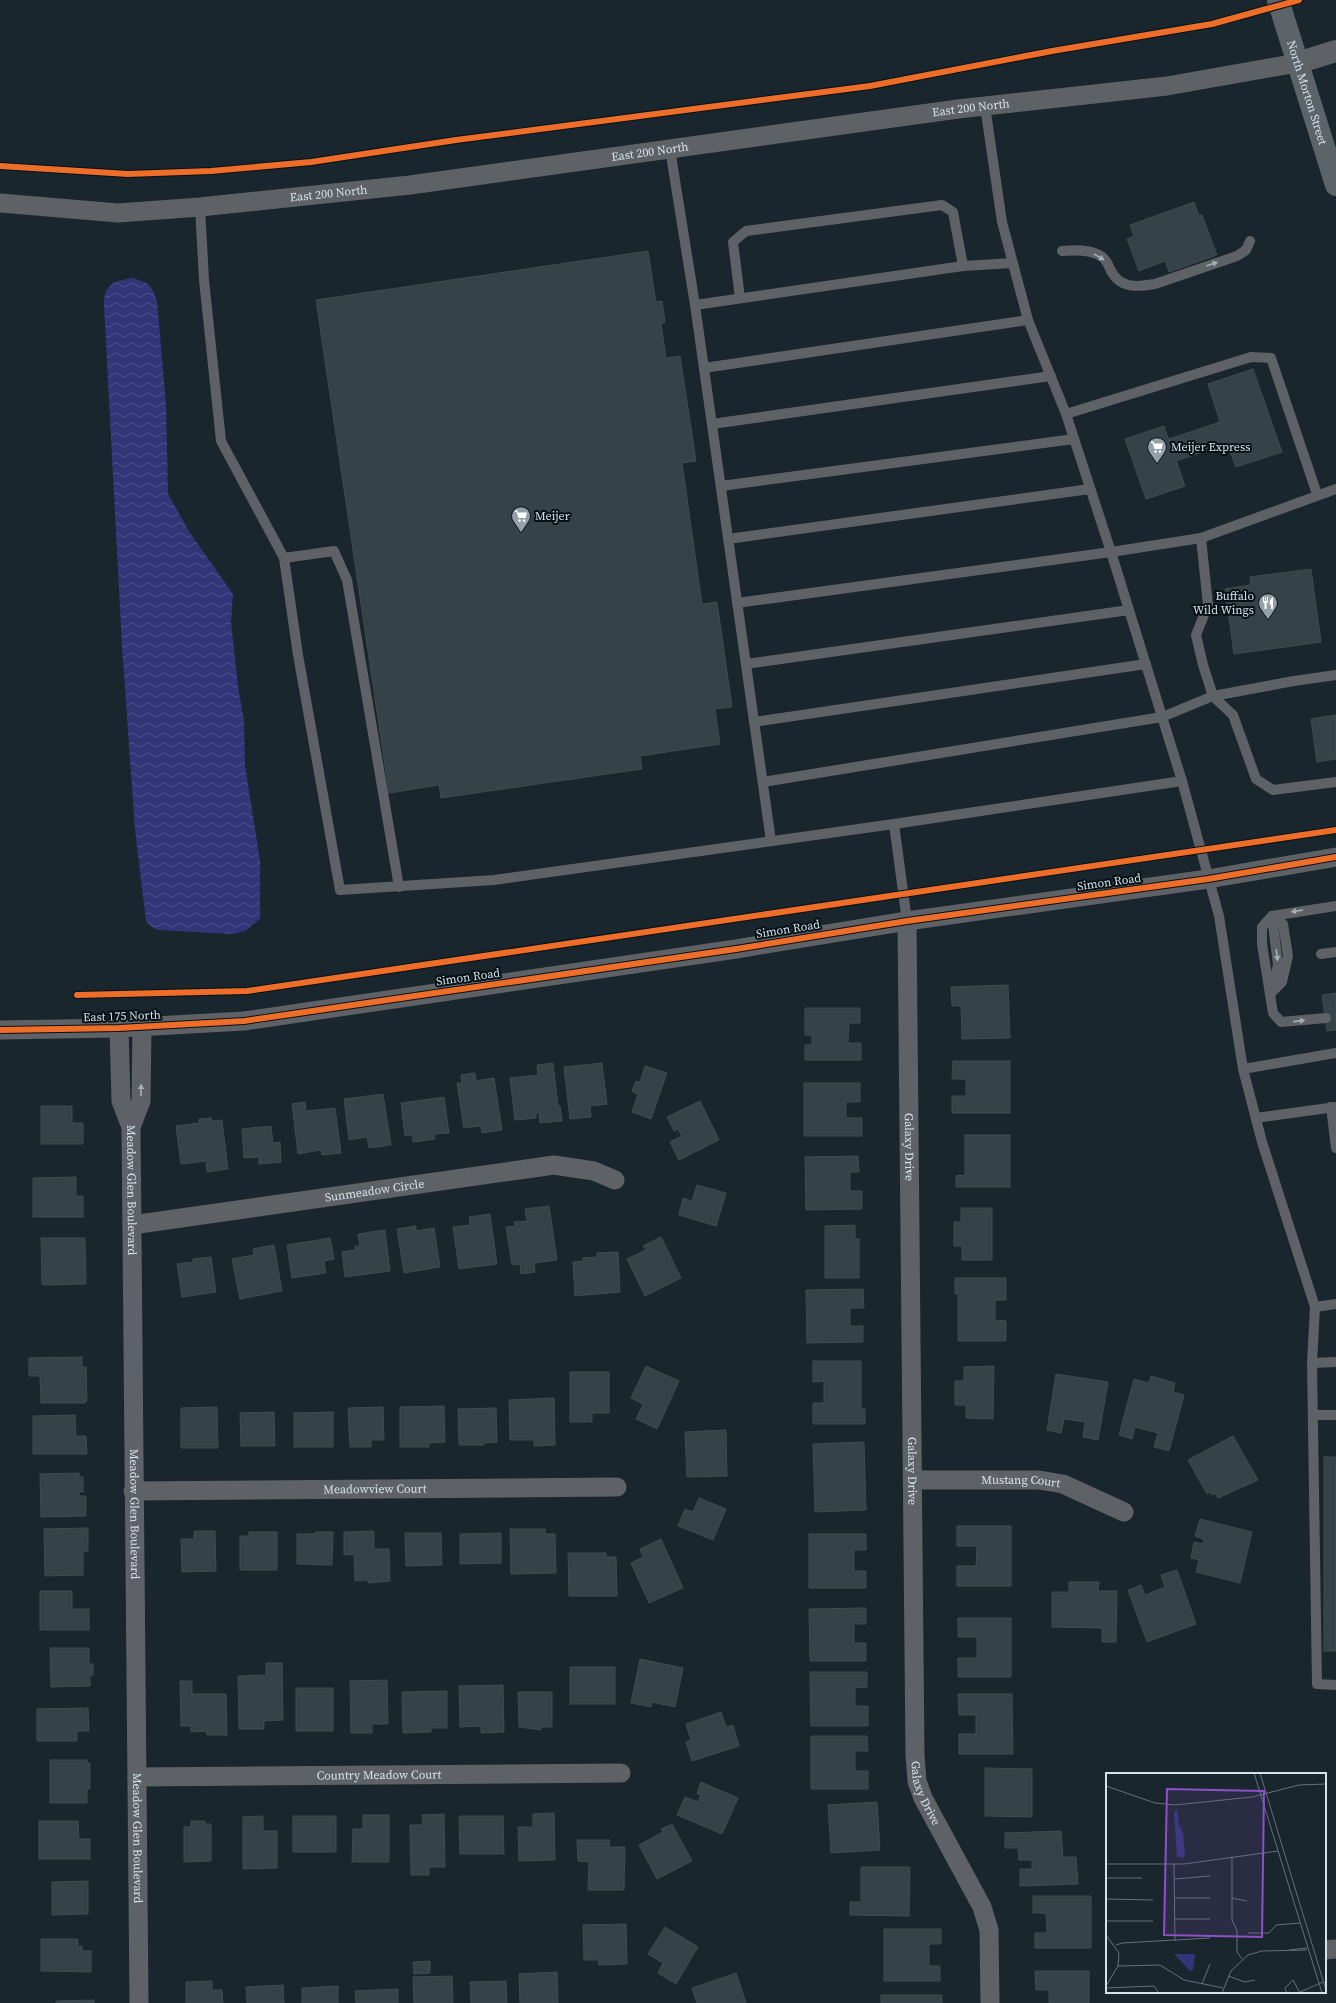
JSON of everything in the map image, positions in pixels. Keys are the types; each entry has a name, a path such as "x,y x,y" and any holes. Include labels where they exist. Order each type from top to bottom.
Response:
{"main road":[{"name":"North Morton Street","path":"1278,0 1336,185"}],"street":[{"path":"1297,63 1336,51"},
{"name":"East 200 North","path":"0,203 118,213 200,208 410,185 985,106 1167,86 1297,63"},
{"name":"Simon Road","path":"244,1021 729,950 907,921 1208,879 1336,858"},
{"name":"Galaxy Drive","path":"907,921 915,1755 917,1781 923,1798 982,1907 989,1930 990,2003"},
{"name":"East 175 North","path":"0,1030 119,1028 244,1021"},
{"path":"131,1127 141,1101 142,1027"},
{"name":"Meadow Glen Boulevard","path":"119,1028 121,1101 131,1127 133,1491 139,2003"},
{"name":"Sunmeadow Circle","path":"132,1225 554,1165 594,1172 616,1180"},
{"name":"Mustang Court","path":"913,1480 1039,1480 1063,1484 1124,1512"},
{"name":"Meadowview Court","path":"133,1491 618,1487"},
{"name":"Country Meadow Court","path":"137,1777 621,1773"},
{"path":"1326,1950 1336,1949"}],"lane":[{"path":"985,106 1002,222 1028,320 1066,414 1111,552 1182,781 1219,916 1243,1069 1256,1118 1315,1307 1312,1363 1317,1684 1336,1685"},
{"path":"670,149 695,305 771,840"},
{"path":"740,298 733,242 746,232 942,205 953,212 963,266"},
{"path":"200,208 204,280 221,441 284,558 298,655 340,890 494,880 771,840 894,824 1182,781"},
{"path":"1062,251 1075,250 1091,252 1102,256 1117,279 1132,286 1141,286 1155,284 1237,256 1246,250 1250,241"},
{"path":"695,305 963,266 1013,263"},
{"path":"704,368 1028,320"},
{"path":"1066,414 1251,357 1271,358 1317,494"},
{"path":"712,424 1051,376"},
{"path":"721,486 1074,439"},
{"path":"737,603 1111,552 1201,538 1336,488"},
{"path":"728,539 1090,489"},
{"path":"1201,538 1208,605 1196,635 1214,696 1233,715 1256,779 1273,790 1336,782"},
{"path":"284,558 334,551 347,580 399,887"},
{"path":"746,664 1129,610"},
{"path":"754,722 1146,664"},
{"path":"763,782 1162,717 1214,696 1294,680 1336,675"},
{"path":"894,824 907,921"},
{"path":"1326,1018 1282,1022 1273,1014 1262,944 1262,927 1272,916 1336,906"},
{"path":"1270,994 1282,982 1288,956 1283,924 1272,916"},
{"path":"1321,954 1336,952"},
{"path":"1243,1069 1336,1053"},
{"path":"1256,1118 1334,1107 1336,1148"},
{"path":"1315,1307 1336,1304"},
{"path":"1312,1363 1336,1362"},
{"path":"1313,1415 1336,1415"}],"water":[{"path":"132,278 149,285 157,301 166,404 168,494 190,533 233,594 231,622 239,693 244,720 245,765 260,861 260,919 245,931 232,934 158,930 146,921 135,830 122,646 104,305 104,298 108,288 111,285"}],"building":[{"path":"1194,202 1199,216 1202,215 1217,255 1169,272 1165,261 1139,271 1127,239 1134,236 1130,225"},
{"name":"Meijer","path":"648,251 656,302 662,301 665,322 661,324 666,358 680,356 696,461 682,463 702,604 717,602 732,707 715,709 720,744 640,756 642,769 441,798 439,785 389,793 316,300"},
{"path":"1253,369 1282,452 1236,467 1227,444 1176,461 1169,439 1220,422 1208,384"},
{"path":"1164,426 1185,486 1146,499 1125,439"},
{"path":"1311,569 1321,642 1234,654 1225,589 1251,585 1250,577"},
{"path":"1336,715 1336,759 1317,762 1311,719"},
{"path":"1008,985 1010,1038 962,1039 961,1006 952,1006 951,987"},
{"path":"1336,993 1336,1030 1327,1031 1322,995"},
{"path":"805,1008 860,1008 860,1023 849,1023 848,1043 861,1043 861,1060 805,1060 805,1045 812,1045 812,1035 805,1035"},
{"path":"953,1061 1010,1061 1010,1113 952,1113 952,1096 966,1096 966,1079 952,1079"},
{"path":"553,1063 558,1106 560,1106 562,1121 540,1123 539,1113 536,1113 536,1118 515,1120 510,1078 538,1075 537,1065"},
{"path":"602,1063 607,1104 590,1106 591,1117 570,1119 564,1067"},
{"path":"645,1066 667,1073 651,1119 632,1112 638,1094 632,1091 636,1081 640,1082"},
{"path":"475,1073 476,1081 494,1078 502,1130 482,1133 481,1126 464,1128 457,1083 462,1083 461,1075"},
{"path":"804,1083 860,1083 860,1102 846,1102 846,1118 862,1118 862,1136 804,1136"},
{"path":"383,1094 391,1145 369,1148 367,1137 349,1140 344,1099"},
{"path":"444,1097 449,1133 434,1134 435,1139 413,1142 412,1135 405,1136 401,1103"},
{"path":"700,1101 719,1140 679,1160 670,1142 682,1136 678,1129 674,1131 667,1117"},
{"path":"305,1102 306,1111 335,1108 341,1153 322,1155 321,1150 298,1154 292,1104"},
{"path":"41,1106 72,1106 72,1123 83,1123 83,1144 41,1144"},
{"path":"211,1118 212,1121 222,1120 228,1169 207,1172 206,1161 181,1164 176,1126 199,1123 199,1119"},
{"path":"271,1126 273,1143 280,1142 281,1162 259,1164 259,1157 244,1158 242,1129"},
{"path":"965,1135 1010,1135 1010,1187 956,1187 956,1176 965,1175"},
{"path":"858,1156 859,1172 850,1172 850,1191 862,1191 862,1209 806,1210 805,1157"},
{"path":"76,1177 76,1196 83,1196 83,1217 33,1217 33,1178"},
{"path":"697,1185 726,1193 716,1226 679,1215 683,1198 692,1201"},
{"path":"549,1206 557,1260 534,1263 535,1272 521,1274 520,1264 512,1265 506,1227 515,1226 514,1222 527,1221 525,1209"},
{"path":"961,1208 992,1208 992,1260 962,1260 962,1246 954,1246 954,1222 961,1222"},
{"path":"490,1214 497,1264 459,1269 453,1227 470,1225 469,1217"},
{"path":"855,1225 855,1239 859,1239 859,1278 825,1278 825,1226"},
{"path":"416,1226 416,1231 434,1228 440,1267 404,1273 397,1229"},
{"path":"385,1230 390,1271 345,1277 342,1252 355,1250 355,1246 360,1246 358,1234"},
{"path":"661,1237 681,1278 645,1296 627,1259 646,1250 643,1246"},
{"path":"41,1238 85,1238 86,1284 42,1285"},
{"path":"330,1238 334,1259 324,1261 326,1273 292,1278 287,1245"},
{"path":"274,1245 282,1291 240,1299 232,1259 254,1255 253,1249"},
{"path":"618,1252 620,1292 575,1296 573,1262 583,1261 583,1258 597,1257 597,1253"},
{"path":"211,1257 216,1292 182,1297 177,1264 193,1262 193,1259"},
{"path":"955,1278 1006,1278 1006,1300 995,1300 995,1320 1006,1321 1006,1341 958,1341 958,1294 955,1294"},
{"path":"863,1289 864,1308 850,1308 850,1326 863,1326 863,1342 807,1343 806,1290"},
{"path":"82,1357 82,1367 86,1367 87,1400 85,1403 41,1403 40,1376 29,1376 29,1358"},
{"path":"813,1361 861,1361 861,1409 865,1409 865,1424 813,1424 813,1403 824,1403 824,1381 813,1382"},
{"path":"646,1366 679,1381 657,1429 636,1419 643,1404 631,1398"},
{"path":"994,1366 993,1419 966,1418 966,1405 955,1405 955,1381 964,1381 964,1367"},
{"path":"570,1372 609,1372 609,1413 592,1413 592,1422 570,1422"},
{"path":"1056,1374 1108,1382 1098,1440 1083,1437 1085,1422 1064,1419 1061,1433 1047,1430"},
{"path":"1151,1376 1175,1383 1173,1392 1184,1395 1169,1451 1154,1447 1158,1433 1135,1427 1132,1439 1119,1435 1134,1379 1149,1383"},
{"path":"554,1398 555,1445 534,1446 534,1440 510,1440 509,1400"},
{"path":"444,1406 445,1442 429,1443 429,1447 400,1447 400,1407"},
{"path":"217,1407 218,1448 181,1448 181,1408"},
{"path":"383,1407 384,1440 371,1440 371,1447 350,1447 348,1408"},
{"path":"496,1408 497,1442 483,1443 484,1445 459,1445 458,1409"},
{"path":"274,1412 275,1446 241,1446 240,1413"},
{"path":"333,1412 333,1447 294,1447 294,1413"},
{"path":"75,1415 76,1436 86,1436 87,1454 33,1454 33,1416"},
{"path":"726,1430 727,1476 687,1477 685,1432"},
{"path":"1233,1436 1258,1480 1218,1498 1215,1493 1212,1495 1210,1492 1207,1494 1188,1460"},
{"path":"864,1442 866,1510 815,1512 813,1444"},
{"path":"1324,1457 1336,1457 1336,1651 1324,1651"},
{"path":"79,1473 79,1477 83,1477 83,1492 79,1492 79,1496 86,1496 86,1516 41,1517 40,1474"},
{"path":"699,1498 726,1509 713,1540 678,1526 685,1509 693,1512"},
{"path":"1200,1519 1252,1532 1240,1583 1196,1572 1199,1560 1191,1558 1194,1542 1203,1544 1204,1539 1195,1536"},
{"path":"957,1526 1011,1526 1011,1586 957,1586 957,1566 976,1566 977,1546 957,1546"},
{"path":"88,1528 88,1551 83,1551 83,1575 45,1576 44,1529"},
{"path":"510,1529 545,1529 545,1534 555,1534 556,1573 511,1574"},
{"path":"194,1531 215,1531 216,1571 182,1572 181,1539 194,1539"},
{"path":"374,1531 374,1549 389,1549 390,1581 368,1583 368,1580 355,1581 354,1554 344,1555 344,1532"},
{"path":"249,1532 277,1532 277,1570 240,1570 240,1536 249,1536"},
{"path":"315,1532 333,1532 332,1565 297,1564 297,1534 315,1534"},
{"path":"405,1533 441,1533 442,1565 406,1566"},
{"path":"501,1533 501,1563 460,1564 460,1534"},
{"path":"809,1534 866,1534 866,1550 854,1550 854,1571 866,1571 866,1588 809,1588"},
{"path":"661,1539 683,1588 649,1603 631,1563 643,1557 640,1549"},
{"path":"568,1553 606,1553 606,1557 616,1557 617,1596 569,1596"},
{"path":"1177,1570 1196,1624 1147,1642 1128,1590 1141,1585 1145,1595 1165,1587 1161,1575"},
{"path":"1069,1582 1099,1582 1098,1591 1117,1591 1116,1642 1102,1642 1102,1628 1052,1627 1052,1592 1069,1592"},
{"path":"40,1591 72,1591 72,1609 89,1609 89,1630 40,1630"},
{"path":"866,1608 866,1624 854,1624 854,1643 866,1643 866,1661 810,1661 809,1609"},
{"path":"958,1618 1011,1618 1011,1677 958,1677 958,1658 977,1658 977,1637 958,1637"},
{"path":"50,1648 89,1648 89,1664 93,1664 93,1675 90,1675 90,1686 51,1687"},
{"path":"640,1659 683,1668 675,1707 652,1702 651,1707 631,1703"},
{"path":"266,1663 282,1663 283,1720 264,1721 264,1729 239,1729 238,1676 266,1675"},
{"path":"570,1667 615,1667 615,1704 570,1704"},
{"path":"810,1672 867,1672 867,1687 855,1688 855,1706 868,1706 868,1726 811,1726"},
{"path":"387,1680 388,1724 372,1724 372,1733 351,1733 350,1681"},
{"path":"180,1681 192,1681 192,1694 226,1694 227,1735 207,1735 206,1731 191,1732 191,1726 181,1726"},
{"path":"503,1685 504,1732 481,1733 481,1726 460,1727 459,1686"},
{"path":"296,1688 333,1688 333,1731 296,1731"},
{"path":"447,1691 447,1728 431,1728 431,1732 403,1733 402,1692"},
{"path":"518,1692 552,1692 552,1727 541,1727 541,1730 519,1727"},
{"path":"958,1694 1012,1694 1013,1754 959,1754 959,1734 976,1734 976,1715 959,1715"},
{"path":"88,1708 89,1731 77,1731 77,1741 37,1741 37,1709"},
{"path":"721,1712 726,1727 733,1725 739,1746 692,1761 686,1742 691,1740 686,1724"},
{"path":"811,1736 867,1736 868,1751 855,1751 855,1771 868,1771 868,1789 811,1789"},
{"path":"50,1760 87,1760 87,1763 90,1763 90,1789 87,1789 87,1803 50,1803"},
{"path":"985,1768 1032,1769 1032,1817 985,1816"},
{"path":"701,1782 738,1798 722,1834 677,1815 685,1797 698,1802 701,1795 697,1794"},
{"path":"877,1802 880,1850 831,1853 828,1805"},
{"path":"554,1813 555,1860 519,1861 518,1827 533,1827 533,1814"},
{"path":"444,1814 445,1867 429,1867 429,1875 411,1875 410,1825 423,1825 422,1815"},
{"path":"363,1815 389,1815 389,1862 352,1862 353,1829 363,1829"},
{"path":"263,1816 263,1831 277,1831 277,1868 243,1869 243,1817"},
{"path":"293,1816 336,1816 336,1852 293,1852"},
{"path":"459,1816 503,1816 504,1854 460,1854"},
{"path":"39,1821 78,1821 79,1839 90,1839 90,1859 39,1859"},
{"path":"191,1821 205,1821 205,1824 211,1824 211,1861 184,1862 184,1827 191,1827"},
{"path":"672,1824 692,1861 657,1879 639,1845 663,1832 661,1829"},
{"path":"1061,1831 1063,1857 1076,1857 1078,1884 1020,1886 1020,1869 1032,1869 1032,1860 1019,1860 1018,1848 1005,1848 1005,1833"},
{"path":"577,1840 610,1840 609,1847 625,1847 624,1890 588,1890 589,1862 578,1861"},
{"path":"861,1867 910,1867 909,1916 850,1915 850,1902 861,1902"},
{"path":"88,1881 88,1914 52,1915 52,1882"},
{"path":"1033,1896 1091,1896 1091,1948 1035,1948 1035,1933 1047,1933 1046,1913 1033,1913"},
{"path":"626,1924 627,1964 599,1965 598,1960 584,1960 583,1925"},
{"path":"665,1927 698,1947 676,1984 658,1973 663,1963 648,1954"},
{"path":"884,1929 941,1929 941,1944 929,1944 929,1966 940,1966 940,1981 884,1981"},
{"path":"41,1939 78,1939 78,1947 82,1946 82,1951 91,1951 91,1972 41,1971"},
{"path":"430,1961 430,1973 414,1974 413,1962"},
{"path":"1035,1971 1089,1971 1089,2003 1049,2003 1049,1990 1036,1990"},
{"path":"557,1972 558,2003 520,2003 519,1974"},
{"path":"736,1973 746,2003 697,2003 692,1988"},
{"path":"452,1976 453,2003 414,2003 413,1977"},
{"path":"212,1981 212,1990 222,1990 223,2003 186,2003 186,1982"},
{"path":"506,1981 507,2003 471,2003 470,1982"},
{"path":"283,1985 284,2003 247,2003 246,1987"},
{"path":"338,1986 338,2003 302,2003 302,1988"},
{"path":"398,1989 398,2003 356,2003 355,1991"},
{"path":"881,1995 942,1995 942,2003 881,2003"},
{"path":"94,2000 94,2003 56,2003 56,2001"}],"cycle path":[{"path":"0,166 128,174 211,171 311,162 456,140 870,86 1052,51 1212,24 1299,0"},
{"path":"77,995 247,991 1336,830"},
{"path":"0,1030 119,1028 244,1021 736,949 907,921 1208,879 1336,857"}],"place":[{"name":"Meijer Express","path":"1157,464"},
{"name":"Meijer","path":"521,533"},
{"name":"Buffalo Wild Wings","path":"1268,620"}]}
